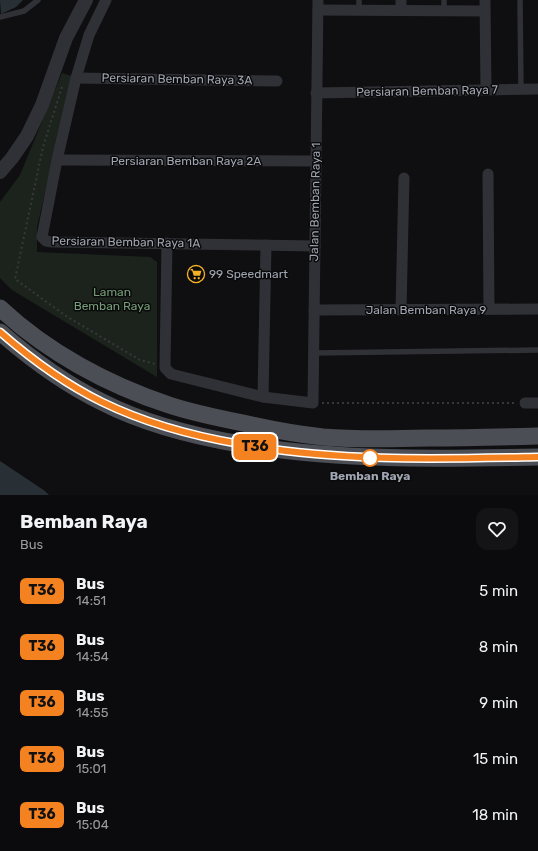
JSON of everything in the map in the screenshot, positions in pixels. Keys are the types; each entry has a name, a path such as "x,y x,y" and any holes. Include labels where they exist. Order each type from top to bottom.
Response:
{"main road":[{"path":"0,308 44,343 86,368 128,390 170,405 222,419 275,430 354,438 405,439 538,436"},
{"path":"0,332 36,361"},
{"path":"0,338 66,382 102,402 149,422 202,437 267,449 347,457 449,459 538,456"}],"street":[{"path":"0,172 12,158 27,136 42,105 66,38 86,0"},
{"name":"Persiaran Bemban Raya 1A","path":"106,0 89,35 76,78 57,160 42,237 46,241 315,246"},
{"path":"318,5 485,6 486,90"},
{"name":"Jalan Bemban Raya 1","path":"313,403 318,5"},
{"name":"Persiaran Bemban Raya 3A","path":"76,78 277,81"},
{"name":"Persiaran Bemban Raya 7","path":"316,94 538,89"},
{"name":"Persiaran Bemban Raya 2A","path":"57,160 316,162"},
{"path":"488,174 489,309"},
{"path":"401,310 404,178"},
{"path":"167,243 165,368 171,374 263,397 313,403"},
{"path":"263,397 266,245"},
{"name":"Jalan Bemban Raya 9","path":"314,310 538,309"},
{"path":"525,403 538,403"}],"lane":[{"path":"0,17 24,11 38,0"},
{"path":"520,0 521,90"},
{"path":"313,352 538,350"}],"path":[{"path":"64,81 43,147 15,279 66,316 140,360 165,368"},
{"path":"313,403 525,403"}],"green space":[{"name":"Laman Bemban Raya","path":"62,73 72,76 37,227 37,252 150,257 157,262 157,377 12,290 0,278 0,202 20,175"}],"shaded area":[{"path":"0,0 23,0 16,7 1,14"},
{"path":"0,461 45,491 49,495 0,495"}],"bus line":[{"name":"T36","path":"0,332 36,361 66,382 102,402 149,422 202,437 267,449 388,459 538,457"}],"place":[{"name":"99 Speedmart","path":"196,274"},
{"name":"Bemban Raya","path":"370,458"}]}
